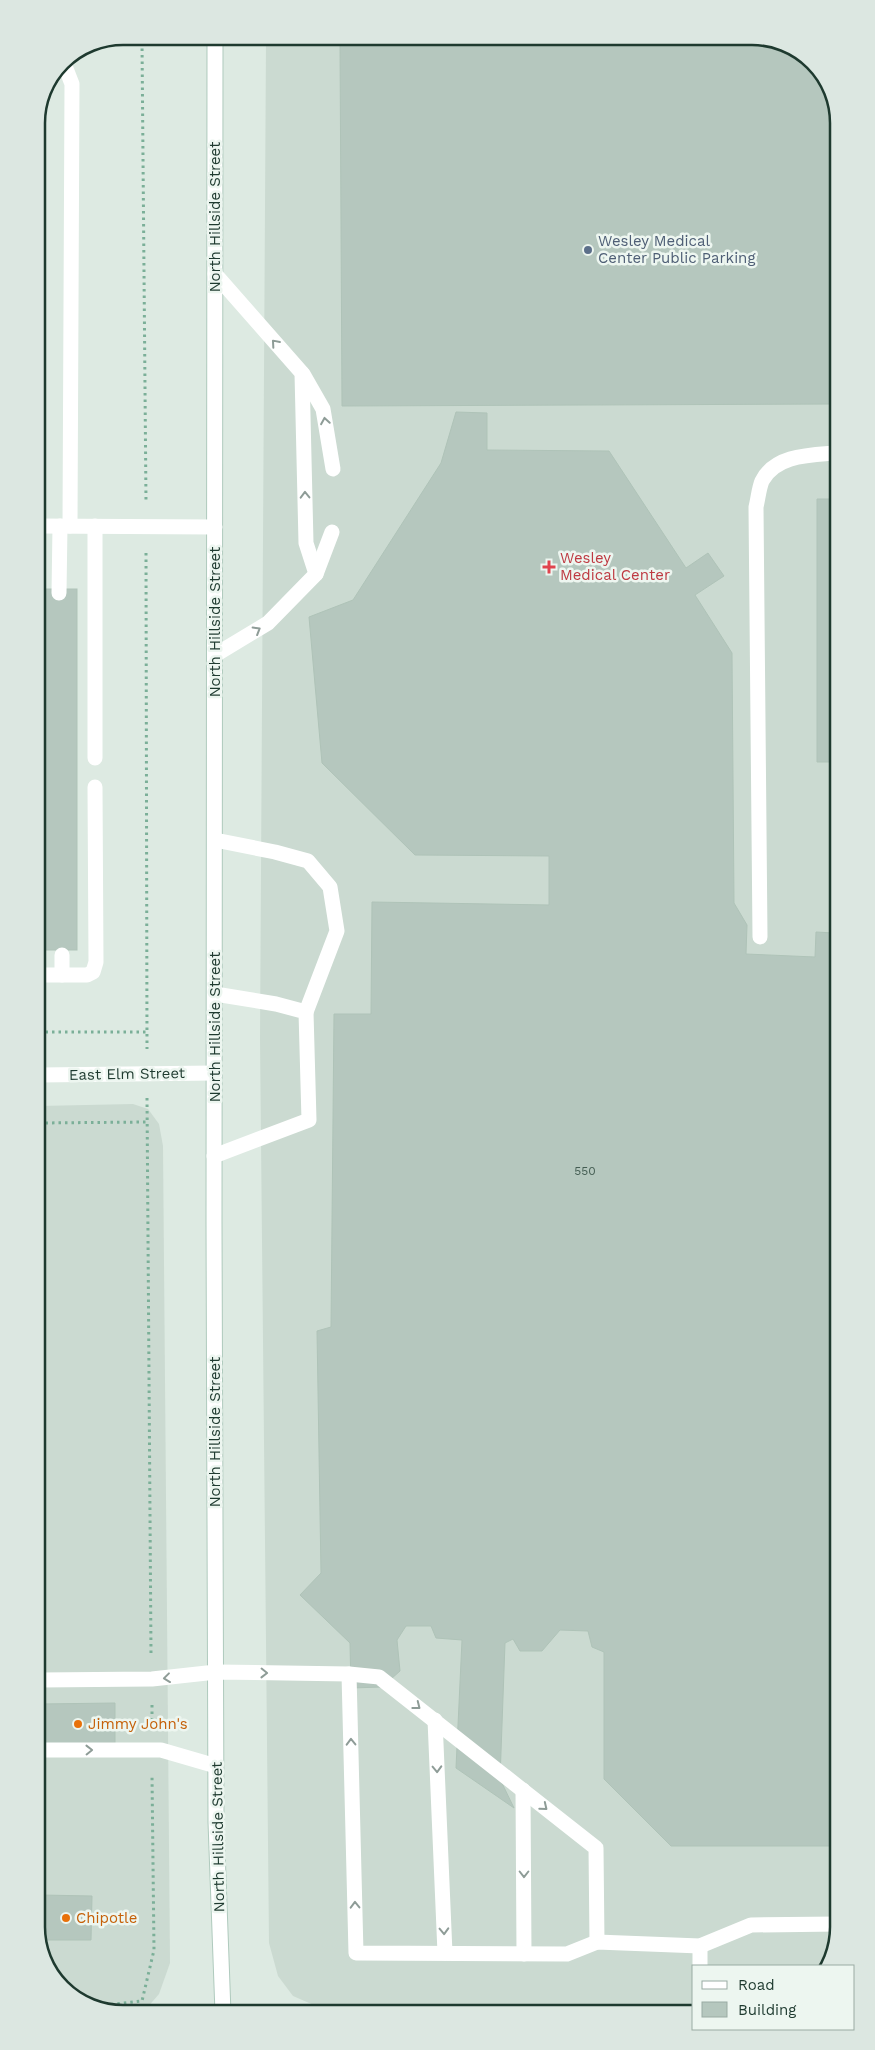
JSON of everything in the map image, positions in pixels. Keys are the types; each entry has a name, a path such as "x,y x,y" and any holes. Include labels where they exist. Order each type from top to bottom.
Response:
{"main road":[{"name":"North Hillside Street","path":"215,45 214,1156 216,1822 223,2005"},
{"path":"59,593 65,526 72,84 67,70"},
{"path":"215,274 302,373 323,409 333,469"},
{"path":"302,373 306,543 316,574"},
{"path":"760,937 756,507 763,480 779,463 803,456 830,453"},
{"path":"45,526 215,527"},
{"path":"95,526 95,758"},
{"path":"215,655 268,623 316,574 332,532"},
{"path":"45,975 87,975 93,972 96,962 95,787"},
{"path":"214,1156 309,1120 306,1012 337,931 330,887 308,861 275,852 215,840"},
{"path":"62,955 62,975"},
{"path":"215,994 276,1004 306,1012"},
{"name":"East Elm Street","path":"45,1075 215,1072"},
{"path":"45,1680 152,1679 216,1672 379,1676 596,1848 597,1942"},
{"path":"349,1674 356,1953 567,1954 597,1942 700,1946 751,1925 830,1924"},
{"path":"435,1720 445,1953"},
{"path":"45,1750 161,1750 216,1766"},
{"path":"523,1790 524,1954"},
{"path":"700,1946 700,1965"}],"path":[{"path":"114,2004 142,2001 154,1950 146,1122 146,527 142,45"},
{"path":"45,1032 146,1032"},
{"path":"45,1123 146,1122"}],"shaded area":[{"name":"Wesley Medical Center","path":"266,45 757,45 782,51 799,61 814,76 826,98 830,124 830,1926 826,1952 820,1965 692,1965 692,2005 314,2005 293,1996 278,1976 269,1943 260,1039"},
{"path":"133,1104 148,1109 159,1124 163,1146 170,1963 159,1994 149,2005 118,2005 98,2001 76,1989 56,1966 49,1952 46,1937 45,1106"}],"building":[{"name":"Wesley Medical Center Public Parking","path":"340,45 757,45 782,51 799,61 814,76 826,98 830,124 830,404 342,406"},
{"name":"Wesley Medical Center","path":"456,412 487,413 487,450 609,451 686,568 708,553 724,576 695,595 732,653 734,903 747,925 746,954 815,957 816,932 830,933 830,1846 671,1846 604,1779 604,1652 592,1647 588,1631 560,1630 542,1651 520,1651 513,1639 505,1643 500,1779 514,1808 456,1768 462,1640 436,1638 431,1626 406,1626 397,1640 400,1671 382,1687 351,1688 350,1643 300,1595 321,1573 317,1331 331,1327 334,1014 371,1014 372,902 549,905 549,856 415,855 322,763 309,617 353,600 441,463"},
{"path":"817,499 830,499 830,762 817,762"},
{"path":"45,589 77,589 77,950 45,950"},
{"name":"Jimmy John's","path":"115,1703 115,1743 45,1744 45,1704"},
{"name":"Chipotle","path":"45,1895 92,1896 91,1940 47,1940"}],"place":[{"name":"Wesley Medical Center Public Parking","path":"588,250"},
{"name":"Wesley Medical Center","path":"549,567"},
{"name":"Jimmy John's","path":"78,1724"},
{"name":"Chipotle","path":"66,1918"}]}
